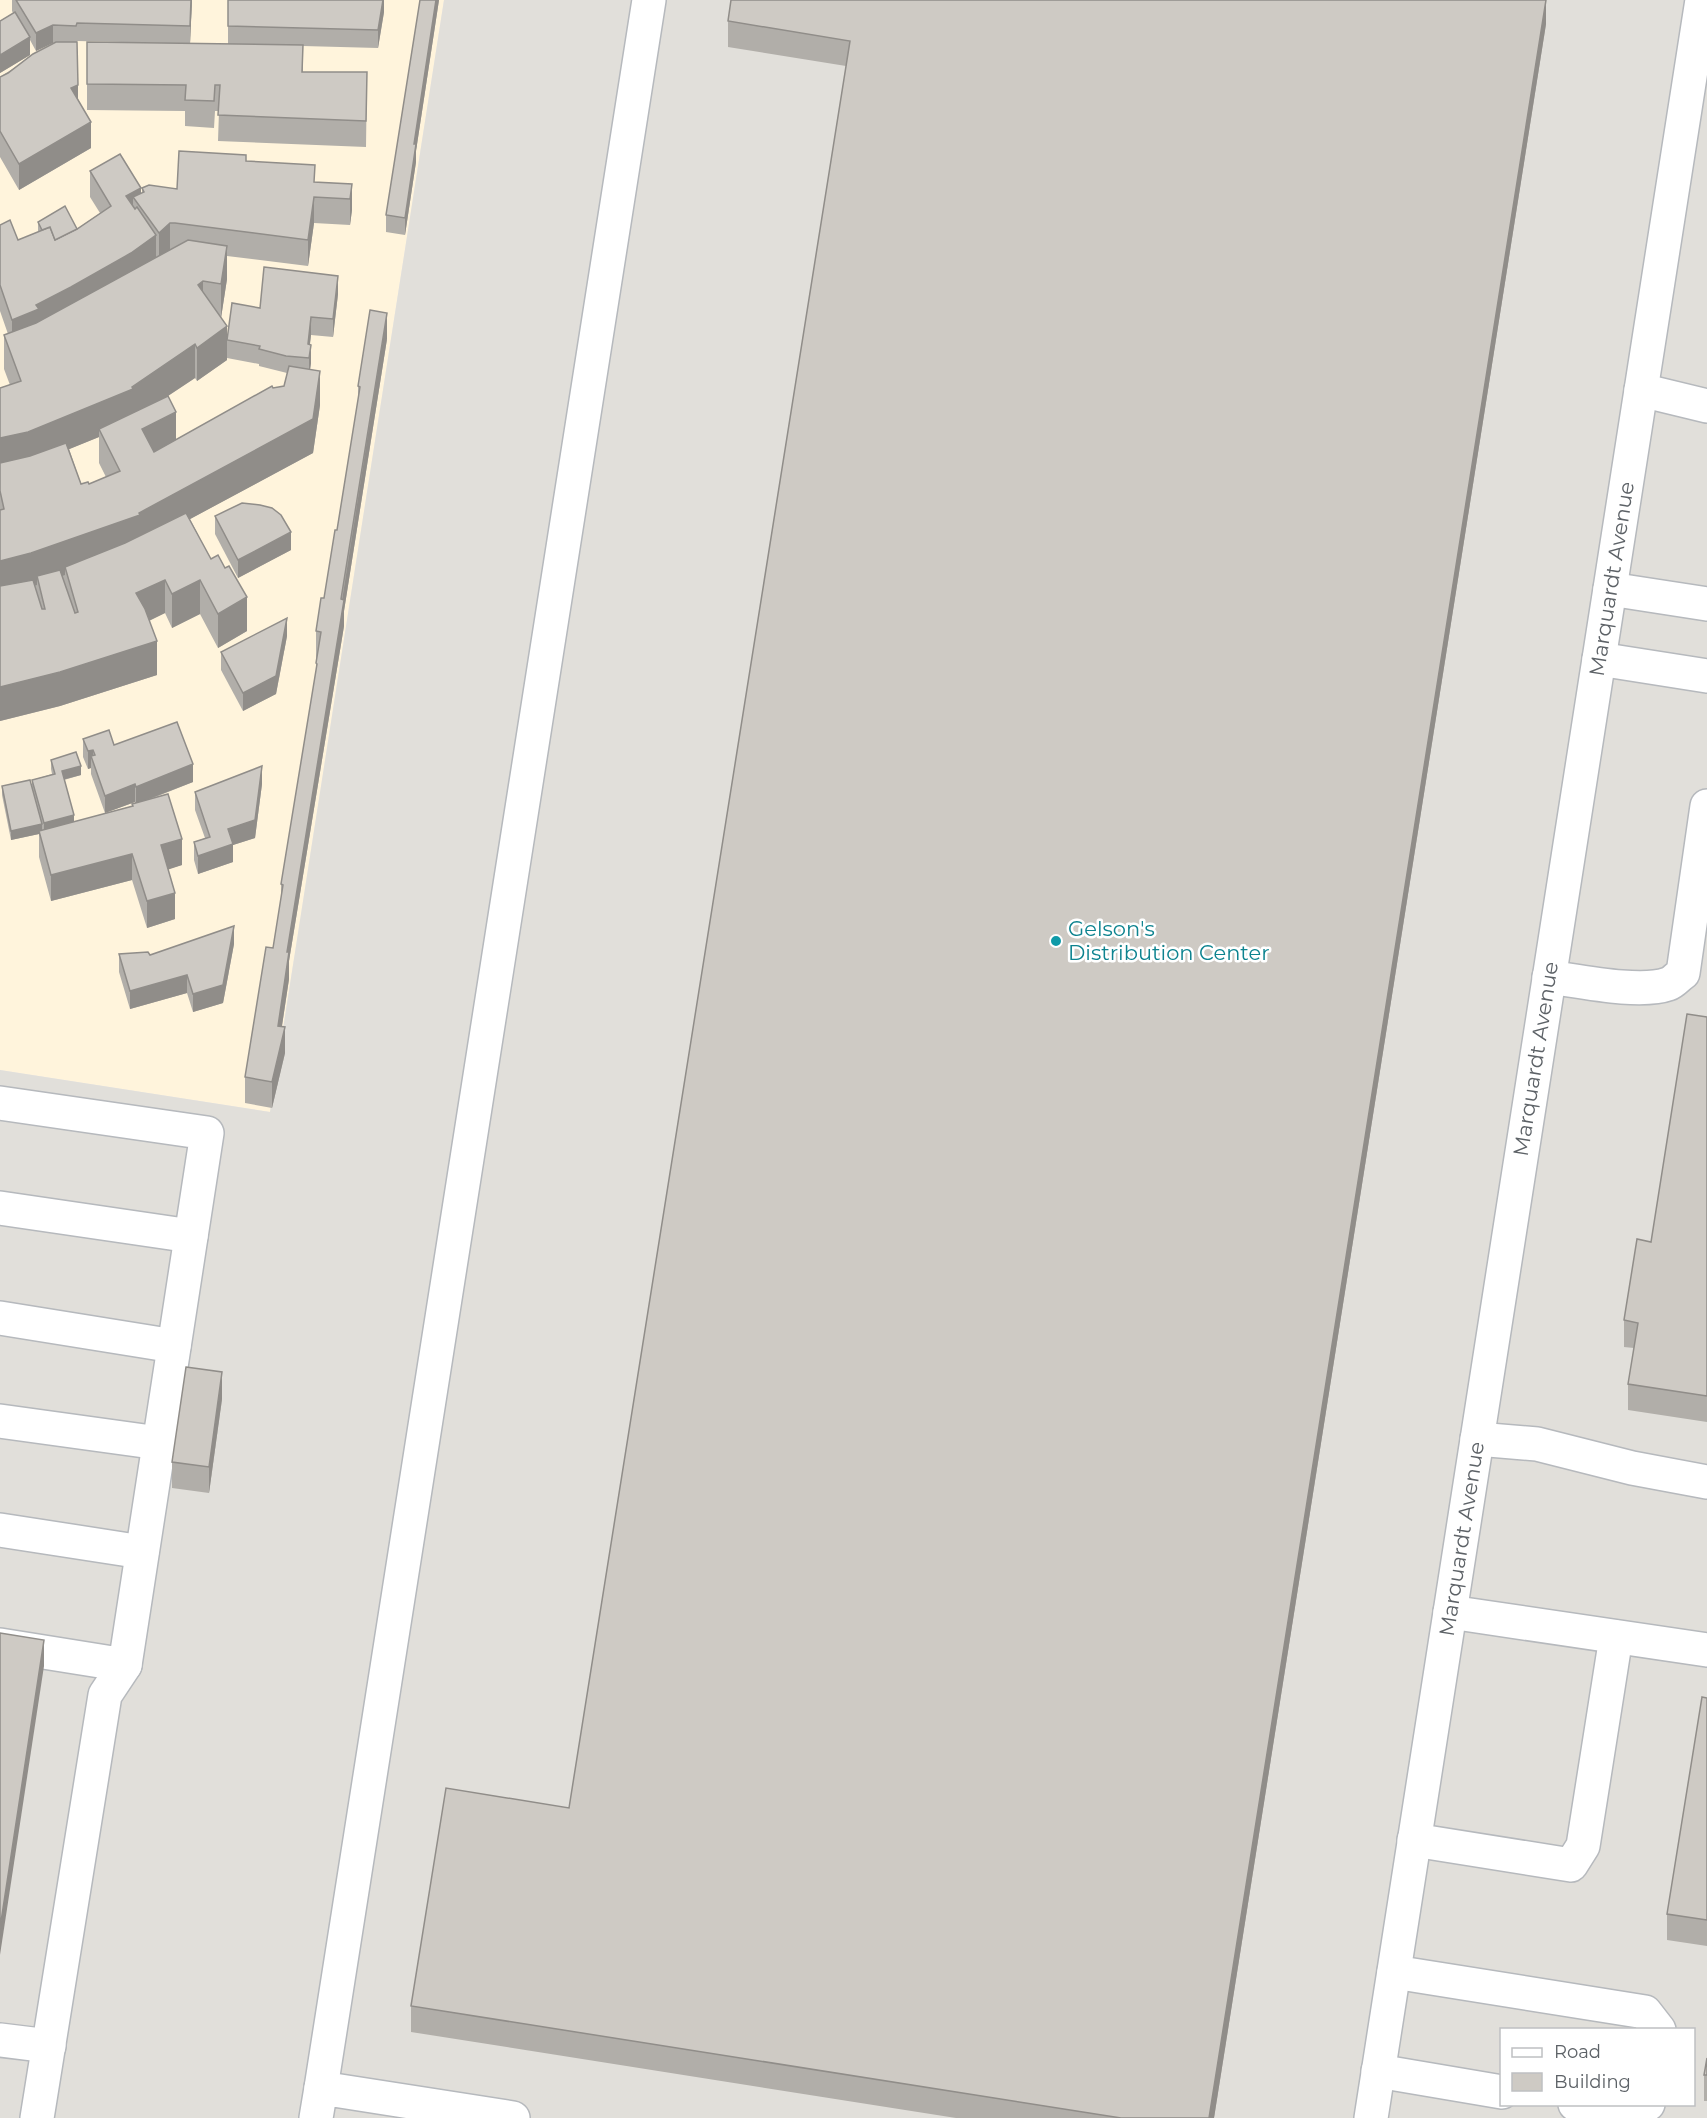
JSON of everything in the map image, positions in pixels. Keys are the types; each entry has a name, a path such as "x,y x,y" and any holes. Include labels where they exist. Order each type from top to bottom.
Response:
{"street":[{"path":"513,2118 318,2103 649,0"},
{"name":"Marquardt Avenue","path":"1371,2118 1702,0"},
{"path":"1641,390 1707,406"},
{"path":"1610,589 1707,604"},
{"path":"1599,659 1707,676"},
{"path":"1549,977 1607,986 1652,987 1670,984 1683,972 1707,806"},
{"path":"0,1103 207,1133 125,1665 105,1695 37,2118"},
{"path":"0,1209 191,1236"},
{"path":"0,1317 174,1346"},
{"path":"0,1421 159,1443"},
{"path":"1477,1439 1537,1444 1632,1468 1707,1482"},
{"path":"0,1530 142,1552"},
{"path":"1450,1612 1707,1650"},
{"path":"1414,1840 1571,1865 1583,1846 1617,1637"},
{"path":"0,1645 125,1665"},
{"path":"1394,1972 1645,2012 1657,2028"},
{"path":"0,2040 49,2046"},
{"path":"1378,2071 1500,2092"},
{"path":"1587,2106 1633,2114 1645,2106"}],"shaded area":[{"path":"0,0 444,0 270,1112 0,1070"},
{"path":"444,0 1701,0 1707,5 1707,2118 0,2118 0,1070 270,1112"}],"building":[{"path":"16,0 191,0 190,26 77,23 76,26 53,25 36,33"},
{"path":"228,0 383,0 378,30 228,26"},
{"path":"420,0 436,0 405,218 386,215"},
{"name":"Gelson's Distribution Center","path":"731,0 1546,0 1209,2118 1121,2118 411,2006 446,1788 569,1808 850,41 728,21"},
{"path":"15,12 30,37 0,55 0,21"},
{"path":"56,42 77,42 78,85 71,88 91,122 19,164 0,131 0,77 33,54"},
{"path":"87,42 303,45 302,72 367,72 366,121 218,115 220,85 215,85 214,101 185,100 186,85 87,84"},
{"path":"179,151 246,155 246,161 315,165 314,182 352,184 350,199 314,197 308,240 175,223 170,223 159,233 133,197 144,192 142,188 149,185 177,189"},
{"path":"120,154 141,188 126,196 135,209 137,207 156,235 131,253 36,305 39,309 12,320 0,285 0,225 10,220 18,240 50,227 55,240 77,229 111,206 90,171"},
{"path":"65,206 77,229 55,240 50,227 42,230 38,222"},
{"path":"188,240 227,246 221,284 203,281 198,285 227,326 197,348 195,344 132,387 133,389 28,432 0,438 0,388 21,381 4,335 36,323"},
{"path":"264,267 338,276 333,319 311,317 309,358 286,356 259,349 260,346 227,340 232,303 260,308"},
{"path":"370,310 387,313 341,599 344,600 287,952 289,952 278,1026 285,1027 272,1082 245,1077 266,947 273,948 283,885 281,884 317,664 321,632 316,631 321,598 324,598 335,530 337,530"},
{"path":"289,366 320,371 313,419 139,513 140,515 31,553 0,561 0,510 4,509 0,491 0,463 30,456 66,443 81,484 88,482 89,484 120,471 99,429 168,396 176,412 142,429 154,452 272,386 273,388 284,386"},
{"path":"242,503 272,508 281,515 291,532 238,560 215,516"},
{"path":"186,513 211,559 218,555 225,568 229,566 247,597 218,614 200,580 172,594 165,580 136,593 145,609 157,641 60,672 0,687 0,586 33,580 42,609 45,609 37,576 60,570 75,613 78,612 65,567 125,543"},
{"path":"287,618 276,676 243,693 221,652"},
{"path":"177,722 193,764 136,787 135,784 105,796 91,756 95,755 93,750 88,751 83,739 109,730 114,745"},
{"path":"76,752 81,766 62,771 74,815 44,823 32,780 55,774 51,760"},
{"path":"262,766 255,820 228,829 233,844 198,856 194,842 210,837 195,792"},
{"path":"30,780 42,824 11,831 2,786"},
{"path":"168,794 182,839 161,845 175,893 147,901 132,854 51,875 39,831 133,806 132,804"},
{"path":"234,926 223,985 193,994 187,975 130,991 119,954 148,952 150,955"},
{"path":"1687,1014 1707,1017 1707,1396 1628,1384 1638,1323 1624,1320 1637,1239 1651,1242"},
{"path":"186,1367 222,1372 209,1467 172,1462"},
{"path":"0,1633 44,1640 0,1928"},
{"path":"1702,1697 1707,1698 1707,1920 1667,1914"},
{"path":"1707,2058 1707,2075 1704,2075"}],"place":[{"name":"Gelson's Distribution Center","path":"1056,941"}]}
